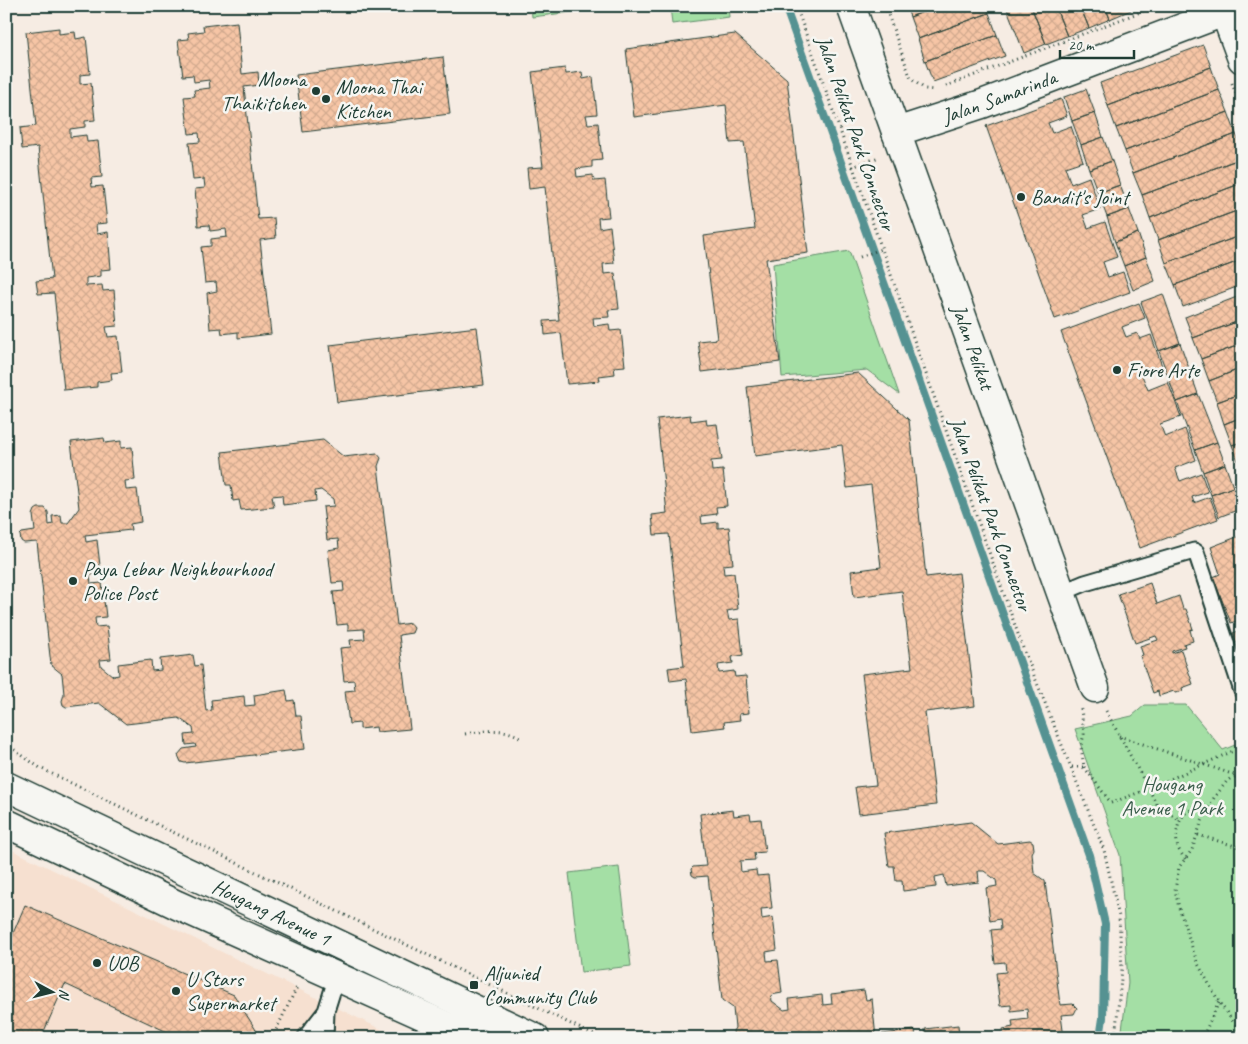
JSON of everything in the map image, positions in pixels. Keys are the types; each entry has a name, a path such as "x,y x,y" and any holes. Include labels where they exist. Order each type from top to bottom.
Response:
{"main road":[{"name":"Jalan Pelikat","path":"851,6 1095,688"},
{"name":"Jalan Samarinda","path":"896,132 982,104 1232,10"},
{"path":"1232,10 1242,59"},
{"name":"Hougang Avenue 1","path":"6,786 535,1038"},
{"name":"Hougang Avenue 1","path":"6,823 177,905 473,1038"},
{"path":"6,842 42,839"}],"lane":[{"path":"1061,593 1196,552 1242,691"},
{"path":"325,1038 326,1011 337,976"},
{"path":"305,1038 326,1011"}],"path":[{"name":"Jalan Pelikat Park Connector","path":"796,6 1023,648 1104,850 1119,917 1122,970 1115,1038"},
{"path":"885,6 911,79 925,89 935,90 1156,6"},
{"path":"860,257 881,249"},
{"path":"1180,820 1158,806 1148,789 1119,736 1095,688 1079,692 1084,734 1081,747 1084,767 1111,803 1148,789 1242,747"},
{"path":"465,734 498,730 514,733 523,739"},
{"path":"1119,736 1235,775"},
{"path":"6,744 40,768 74,785 600,1038"},
{"path":"1072,767 1084,767"},
{"path":"1242,770 1227,781 1207,810 1192,850 1179,867 1175,890 1197,962 1219,1002 1242,1034"},
{"path":"1235,775 1242,797"},
{"path":"1184,859 1178,848 1176,834 1180,820 1186,812 1195,809 1207,810"},
{"path":"1198,835 1242,848"},
{"path":"274,1034 300,980"},
{"path":"1199,1038 1204,1034 1219,1002"}],"shaded area":[{"path":"6,847 399,1038 6,1038"}],"green space":[{"path":"531,6 620,6 532,17"},
{"path":"670,6 728,6 729,17 672,24"},
{"path":"849,251 899,394 867,370 782,377 773,264"},
{"name":"Hougang Avenue 1 Park","path":"1145,705 1186,705 1223,750 1242,742 1242,1038 1121,1038 1128,983 1120,855 1075,729 1132,716"},
{"path":"619,867 631,966 581,972 569,873"}],"building":[{"path":"906,6 939,6 910,17"},
{"path":"939,6 986,6 989,13 918,39 910,17"},
{"path":"1006,6 1031,6 1046,44 1024,53"},
{"path":"1031,6 1055,6 1067,36 1046,44"},
{"path":"1055,6 1080,6 1089,28 1067,36"},
{"path":"1080,6 1105,6 1110,19 1089,28"},
{"path":"1105,6 1130,6 1131,10 1110,19"},
{"path":"989,13 997,35 925,61 918,39"},
{"path":"237,22 242,74 258,72 259,85 244,87 258,219 274,218 276,238 260,240 271,334 238,338 238,332 222,334 221,328 210,329 207,293 217,291 216,282 205,283 201,247 211,246 211,239 227,237 226,229 210,231 209,225 198,226 195,189 205,188 204,179 193,180 189,143 200,142 199,133 189,134 184,97 195,96 194,90 210,88 209,80 194,82 193,75 183,76 178,40 189,39 188,33 204,31 203,26"},
{"path":"59,28 59,34 75,32 76,39 86,37 90,74 80,75 80,84 91,83 95,120 85,121 85,127 70,129 70,137 86,135 87,142 98,141 102,177 91,178 92,187 103,186 107,223 96,224 97,234 108,232 111,269 101,270 101,276 86,278 86,286 102,285 103,291 114,290 117,326 106,327 108,337 118,336 122,372 111,373 112,380 97,382 97,387 64,390 54,293 38,294 36,281 52,279 38,147 22,149 20,128 36,126 26,32"},
{"path":"735,34 787,79 808,253 766,259 780,362 702,372 698,341 717,339 704,236 755,229 744,142 730,143 726,105 634,117 626,49"},
{"path":"997,35 1005,56 933,82 925,61"},
{"path":"1203,45 1211,67 1108,106 1100,83"},
{"path":"443,57 450,114 303,132 296,75"},
{"path":"1211,67 1219,90 1116,128 1108,106"},
{"path":"565,68 566,74 582,72 583,79 593,77 597,114 586,115 588,124 598,123 602,160 592,161 592,167 576,169 577,177 593,175 594,181 605,180 609,217 598,218 599,228 610,226 614,263 603,264 604,274 615,273 619,309 608,310 609,317 593,318 594,326 609,324 610,331 621,330 625,366 614,367 615,374 599,376 600,381 567,384 561,333 545,335 544,321 559,320 545,187 529,189 527,168 543,167 532,72"},
{"path":"1086,89 1095,113 1072,121 1064,97"},
{"path":"1219,90 1228,112 1125,151 1116,128"},
{"path":"1061,99 1067,116 1048,123 1052,133 1071,126 1083,161 1065,167 1071,184 1089,177 1100,209 1083,215 1088,228 1105,222 1117,257 1103,262 1108,277 1123,272 1130,292 1055,319 986,126"},
{"path":"1228,112 1236,134 1133,173 1125,151"},
{"path":"1095,113 1103,137 1081,145 1072,121"},
{"path":"1236,134 1242,150 1242,158 1142,195 1133,173"},
{"path":"1103,137 1112,161 1089,169 1081,145"},
{"path":"1242,158 1242,183 1150,218 1142,195"},
{"path":"1112,161 1120,185 1098,193 1089,169"},
{"path":"1242,183 1242,209 1158,240 1150,218"},
{"path":"1120,185 1129,209 1107,217 1098,193"},
{"path":"1129,209 1138,233 1115,242 1107,217"},
{"path":"1242,209 1242,235 1166,263 1158,240"},
{"path":"1138,233 1146,257 1124,266 1115,242"},
{"path":"1242,235 1242,260 1175,285 1166,263"},
{"path":"1146,257 1155,281 1133,290 1124,266"},
{"path":"1242,260 1242,285 1183,307 1175,285"},
{"path":"1163,294 1180,343 1159,351 1141,302"},
{"path":"1242,295 1242,320 1193,338 1185,317"},
{"path":"1139,303 1145,318 1122,327 1126,337 1137,333 1140,339 1151,335 1162,366 1141,373 1148,390 1168,382 1181,417 1160,424 1165,437 1185,429 1196,460 1175,468 1180,481 1201,473 1208,492 1192,497 1194,503 1210,497 1218,519 1140,548 1061,332"},
{"path":"1242,320 1242,344 1201,359 1193,338"},
{"path":"477,327 484,385 337,402 330,345"},
{"path":"1180,343 1198,394 1177,402 1159,351"},
{"path":"1242,344 1242,368 1209,381 1201,359"},
{"path":"1242,368 1242,393 1217,402 1209,381"},
{"path":"858,373 909,420 926,577 959,573 975,706 925,712 936,805 859,814 855,787 876,785 862,674 912,668 902,591 854,597 851,571 881,567 871,485 847,488 842,445 755,456 747,387"},
{"path":"1242,393 1242,417 1224,424 1217,402"},
{"path":"1198,394 1217,442 1195,450 1177,402"},
{"path":"690,415 691,421 706,419 707,425 717,424 722,460 711,461 712,471 723,470 727,506 716,507 717,514 701,516 702,524 718,522 718,528 729,527 733,564 723,565 724,574 734,573 738,609 727,611 729,620 739,619 743,655 732,657 733,663 718,665 719,673 734,671 735,677 746,676 749,713 739,714 740,720 724,722 725,727 692,731 686,679 670,681 668,668 684,666 669,534 654,535 652,515 667,513 657,419"},
{"path":"1242,417 1242,442 1232,445 1224,424"},
{"path":"104,438 105,443 121,441 121,448 132,447 135,480 125,481 126,490 137,489 141,522 130,524 131,530 85,535 86,542 97,540 101,574 90,575 91,584 102,583 106,617 95,618 96,627 107,626 111,659 100,660 101,666 113,676 119,675 118,664 151,660 152,671 161,670 160,659 193,655 195,666 201,665 206,711 212,710 211,700 244,696 245,706 255,705 254,695 286,690 288,701 294,700 296,716 301,716 305,749 185,763 181,762 178,755 183,749 196,747 195,744 186,745 185,735 194,734 193,728 179,718 126,724 99,703 66,707 63,705 62,674 51,665 37,542 24,543 21,541 20,535 35,531 33,515 38,508 45,508 48,512 49,525 53,524 52,516 61,515 62,523 68,523 79,508 71,442"},
{"path":"323,440 344,457 377,453 381,458 378,466 397,625 410,623 414,628 412,633 399,635 410,729 377,732 376,727 360,729 360,723 349,724 345,691 355,690 354,680 344,681 340,648 351,647 350,640 365,639 364,629 348,630 348,624 337,625 333,592 344,591 343,582 332,583 328,550 339,548 338,539 327,540 323,507 334,506 333,499 321,490 315,491 316,501 283,505 282,495 272,496 274,507 241,510 239,500 233,501 231,485 226,485 222,452"},
{"path":"1217,442 1225,464 1203,472 1195,450"},
{"path":"1242,442 1242,466 1240,466 1232,445"},
{"path":"1225,464 1233,487 1211,495 1203,472"},
{"path":"1233,487 1240,509 1219,517 1211,495"},
{"path":"1242,535 1242,619 1231,623 1213,577 1220,574 1211,547"},
{"path":"1150,583 1157,604 1179,596 1193,629 1190,630 1193,641 1184,644 1185,647 1172,651 1172,653 1181,650 1193,684 1182,688 1183,691 1175,693 1174,691 1159,696 1158,691 1153,693 1140,656 1143,655 1140,646 1158,640 1156,636 1135,643 1118,594"},
{"path":"1242,623 1242,656 1233,633 1241,630 1239,624"},
{"path":"733,810 734,816 750,814 751,820 761,819 765,852 754,853 755,860 740,861 741,872 756,870 757,876 768,875 772,908 761,909 762,919 773,917 777,950 766,952 767,961 778,960 782,993 771,995 772,1001 784,1010 790,1009 789,999 822,995 823,1005 832,1004 831,994 864,990 866,1000 872,999 876,1038 734,1038 733,1008 722,1000 708,876 695,877 692,875 691,869 693,867 706,866 700,814"},
{"path":"971,822 998,844 1030,840 1033,842 1034,873 1045,881 1060,1005 1073,1004 1077,1008 1074,1014 1061,1015 1064,1038 1004,1038 1003,1029 1013,1027 1012,1021 1028,1019 1027,1009 1011,1011 1011,1005 1000,1006 996,973 1006,972 1005,962 995,963 991,930 1001,929 1000,919 990,921 986,888 997,886 996,880 984,871 978,871 979,882 946,886 944,875 935,877 936,887 903,891 902,881 896,881 894,866 889,866 884,833"},
{"path":"25,905 234,995 261,1038 180,1038 65,984 41,1038 6,1038 6,950"},
{"path":"958,1025 959,1035 965,1034 966,1038 926,1038 925,1029"},
{"path":"915,1030 916,1038 883,1038 882,1034"}],"waterway":[{"path":"785,6 1089,855 1105,924 1103,1018 1100,1038"}],"place":[{"name":"Moona Thaikitchen","path":"316,91"},
{"name":"Moona Thai Kitchen","path":"326,99"},
{"name":"Bandit's Joint","path":"1021,197"},
{"name":"Fiore Arte","path":"1117,370"},
{"name":"Paya Lebar Neighbourhood Police Post","path":"73,581"},
{"name":"UOB","path":"97,963"},
{"name":"Aljunied Community Club","path":"474,985"},
{"name":"U Stars Supermarket","path":"176,991"}]}
